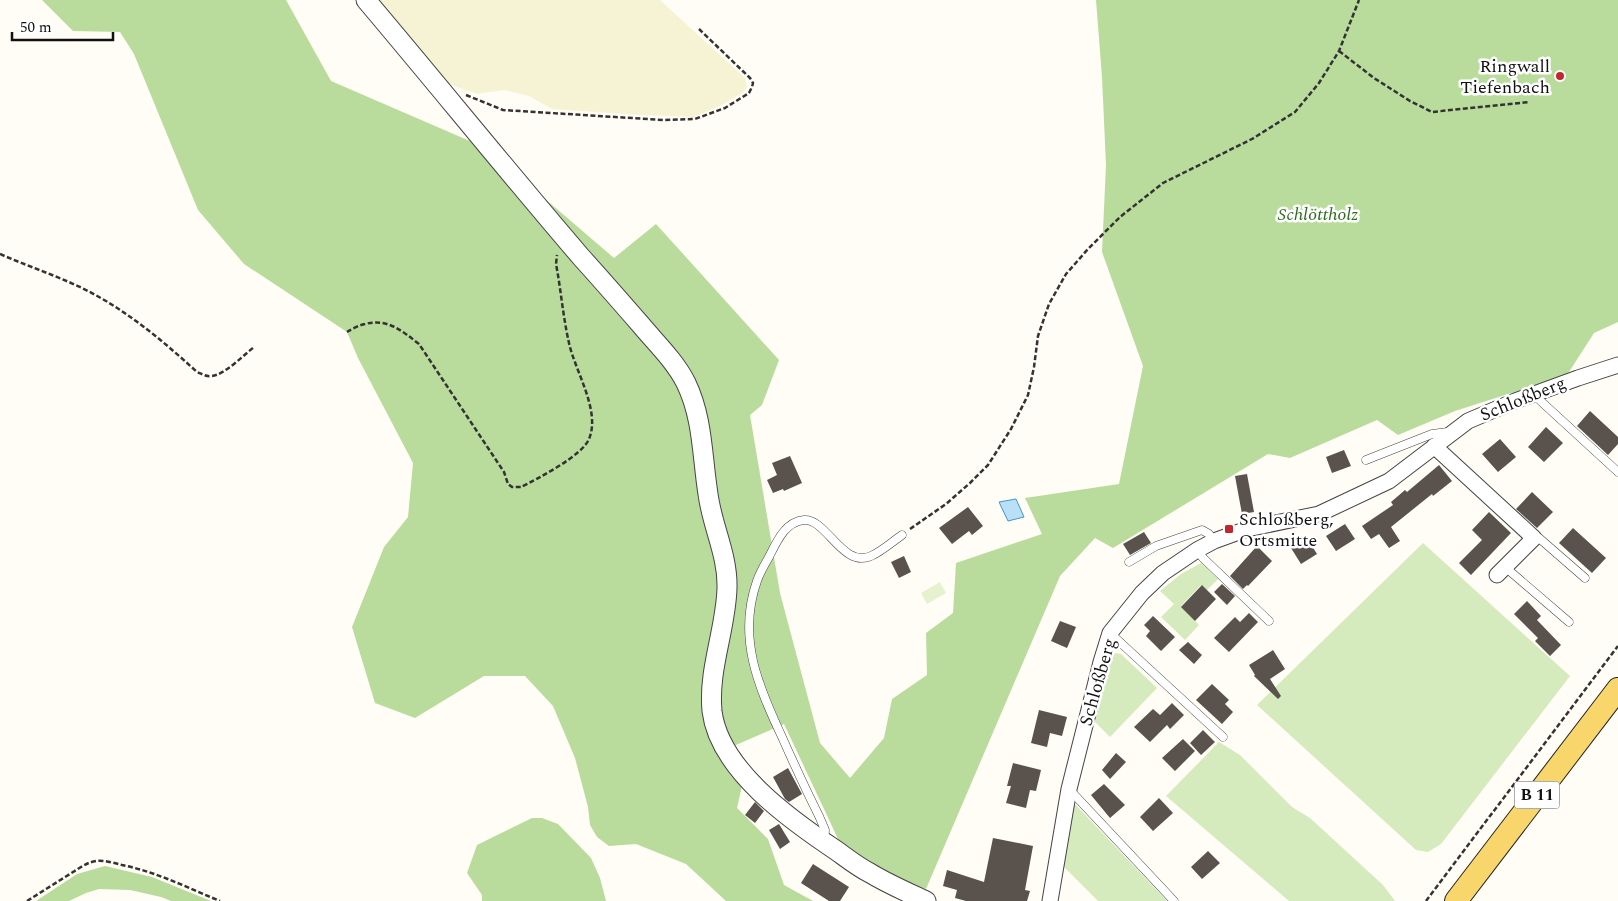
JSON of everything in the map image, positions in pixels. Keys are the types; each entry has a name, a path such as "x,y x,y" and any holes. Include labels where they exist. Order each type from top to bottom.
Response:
{"main road":[{"name":"B 11","path":"1456,901 1618,689"}],"street":[{"path":"366,0 565,238 674,364 685,382 693,403 703,441 710,507 726,562 727,590 712,689 713,714 722,740 736,764 757,789 789,817 869,873 926,901"},
{"name":"Schloßberg","path":"1050,901 1069,789 1110,633 1142,593 1163,573 1214,541 1247,529 1319,514 1389,481 1468,421 1533,394 1618,365"},
{"path":"1434,446 1534,538 1501,571"}],"lane":[{"path":"1533,394 1618,472"},
{"path":"1366,460 1432,434 1455,430"},
{"path":"824,842 825,830 759,686 749,642 751,603 757,580 780,535 796,523 804,520 818,525 843,550 854,557 864,558 871,556 902,535"},
{"path":"1129,562 1156,546 1202,530 1209,534 1214,541"},
{"path":"1534,538 1539,538 1585,578"},
{"path":"1197,550 1269,621"},
{"path":"1501,571 1569,622"},
{"path":"1110,633 1223,737"},
{"path":"1069,789 1174,901"}],"path":[{"path":"902,535 946,504 988,465 1011,429 1028,395 1038,336 1049,304 1066,274 1088,248 1120,217 1163,183 1252,139 1295,112 1319,83 1339,51 1359,0"},
{"path":"460,92 503,110 637,119 695,119 725,108 749,93 753,83 699,29"},
{"path":"1339,51 1381,82 1410,101 1432,112 1529,102"},
{"path":"347,332 365,324 389,323 419,344 504,472 508,484 512,487 521,487 575,455 588,441 591,429 591,415 587,397 569,344 556,264 558,250 565,238"},
{"path":"0,254 56,276 104,300 135,320 197,372 206,376 214,376 229,367 254,347"},
{"path":"1426,901 1618,646"},
{"path":"27,901 81,867 97,861 150,872 176,881 220,901"}],"shaded area":[{"path":"373,0 660,0 745,78 747,86 744,92 722,105 694,117 552,109 529,96 504,90 477,94 443,82"}],"green space":[{"name":"Schlöttholz","path":"42,0 286,0 331,81 486,148 614,258 656,224 779,360 762,405 750,415 780,593 820,743 850,778 884,738 892,699 927,675 926,633 953,613 956,563 1042,534 1025,498 1119,484 1143,366 1102,252 1106,165 1096,0 1618,0 1618,322 1594,333 1567,375 1455,411 1398,435 1377,420 1290,458 1268,454 1113,548 1095,538 1060,576 926,889 881,871 839,841 784,724 736,745 720,749 742,786 737,808 768,839 784,885 813,901 726,901 686,864 636,844 609,846 597,837 590,825 588,807 575,758 553,706 525,676 484,676 415,718 375,703 352,627 384,547 408,517 413,463 358,358 347,332 244,264 198,210 134,54 120,32 73,31"},
{"path":"1423,543 1570,676 1441,844 1428,852 1416,850 1257,705"},
{"path":"1201,563 1218,579 1207,590 1201,585 1181,606 1199,625 1185,640 1161,617 1174,604 1160,591 1181,574"},
{"path":"940,582 946,593 927,604 921,593"},
{"path":"1116,653 1121,654 1157,688 1110,737 1093,720 1110,657"},
{"path":"1219,742 1240,755 1292,807 1310,818 1383,885 1395,901 1289,901 1166,796"},
{"path":"1074,803 1167,901 1098,901 1062,865"},
{"path":"532,818 542,818 558,824 591,858 600,878 606,901 482,901 482,895 467,873 477,845"},
{"path":"105,866 152,877 211,901 171,901 130,890 99,889 69,901 36,901 77,874"}],"water":[{"path":"1016,499 1024,517 1008,521 999,502"}],"building":[{"path":"1590,411 1618,437 1618,444 1608,455 1577,426"},
{"path":"1546,427 1563,443 1544,462 1528,447"},
{"path":"1500,439 1516,457 1498,472 1482,454"},
{"path":"1344,450 1351,466 1332,473 1326,457"},
{"path":"790,456 802,483 784,491 783,489 773,493 767,480 777,475 772,463"},
{"path":"1439,465 1452,481 1433,496 1432,494 1391,527 1400,541 1389,548 1379,534 1371,539 1362,526 1393,505 1391,502 1405,490 1407,492"},
{"path":"1247,474 1254,512 1242,514 1235,476"},
{"path":"1532,492 1553,512 1537,528 1516,509"},
{"path":"968,507 983,526 972,535 969,531 952,544 939,528"},
{"path":"1489,512 1511,533 1471,575 1459,563 1482,540 1472,530"},
{"path":"1345,524 1355,539 1336,551 1326,536"},
{"path":"1573,528 1606,558 1592,573 1559,543"},
{"path":"1144,532 1151,543 1130,555 1123,544"},
{"path":"1307,538 1317,554 1301,564 1291,548"},
{"path":"1257,546 1272,561 1243,589 1230,576"},
{"path":"904,556 911,572 899,578 891,562"},
{"path":"1222,584 1235,596 1227,605 1214,592"},
{"path":"1202,585 1216,599 1195,621 1181,607"},
{"path":"1527,601 1541,616 1537,620 1561,645 1550,656 1535,641 1538,638 1514,614"},
{"path":"1249,613 1258,622 1229,652 1214,638 1235,617 1240,622"},
{"path":"1153,616 1175,637 1161,651 1146,636 1150,631 1144,625"},
{"path":"1060,621 1076,627 1067,648 1051,641"},
{"path":"1188,642 1202,655 1194,664 1179,650"},
{"path":"1273,650 1285,669 1270,679 1281,696 1278,699 1254,676 1249,665"},
{"path":"1212,684 1229,700 1225,704 1233,712 1222,724 1196,700"},
{"path":"1172,703 1184,715 1170,729 1167,725 1150,742 1134,727 1153,709 1160,715"},
{"path":"1039,710 1067,717 1062,736 1050,733 1047,747 1031,743"},
{"path":"1203,730 1215,742 1201,755 1190,743"},
{"path":"1183,739 1195,751 1175,771 1162,758"},
{"path":"1116,753 1126,762 1110,779 1102,770"},
{"path":"1013,763 1041,770 1036,791 1030,790 1026,808 1006,803 1011,786 1007,786"},
{"path":"788,768 802,794 789,802 785,799 773,777"},
{"path":"1104,784 1125,805 1110,818 1091,795"},
{"path":"1159,798 1173,813 1153,831 1140,817"},
{"path":"755,802 764,811 755,823 745,815"},
{"path":"779,824 790,842 780,849 769,830"},
{"path":"993,838 1033,846 1025,890 1030,891 1027,901 966,901 955,898 957,890 943,886 947,870 984,882"},
{"path":"1208,851 1220,863 1202,879 1191,867"},
{"path":"813,864 849,887 840,901 829,901 801,883"}],"place":[{"name":"Ringwall Tiefenbach","path":"1560,76"},
{"name":"Schloßberg, Ortsmitte","path":"1229,529"}]}
